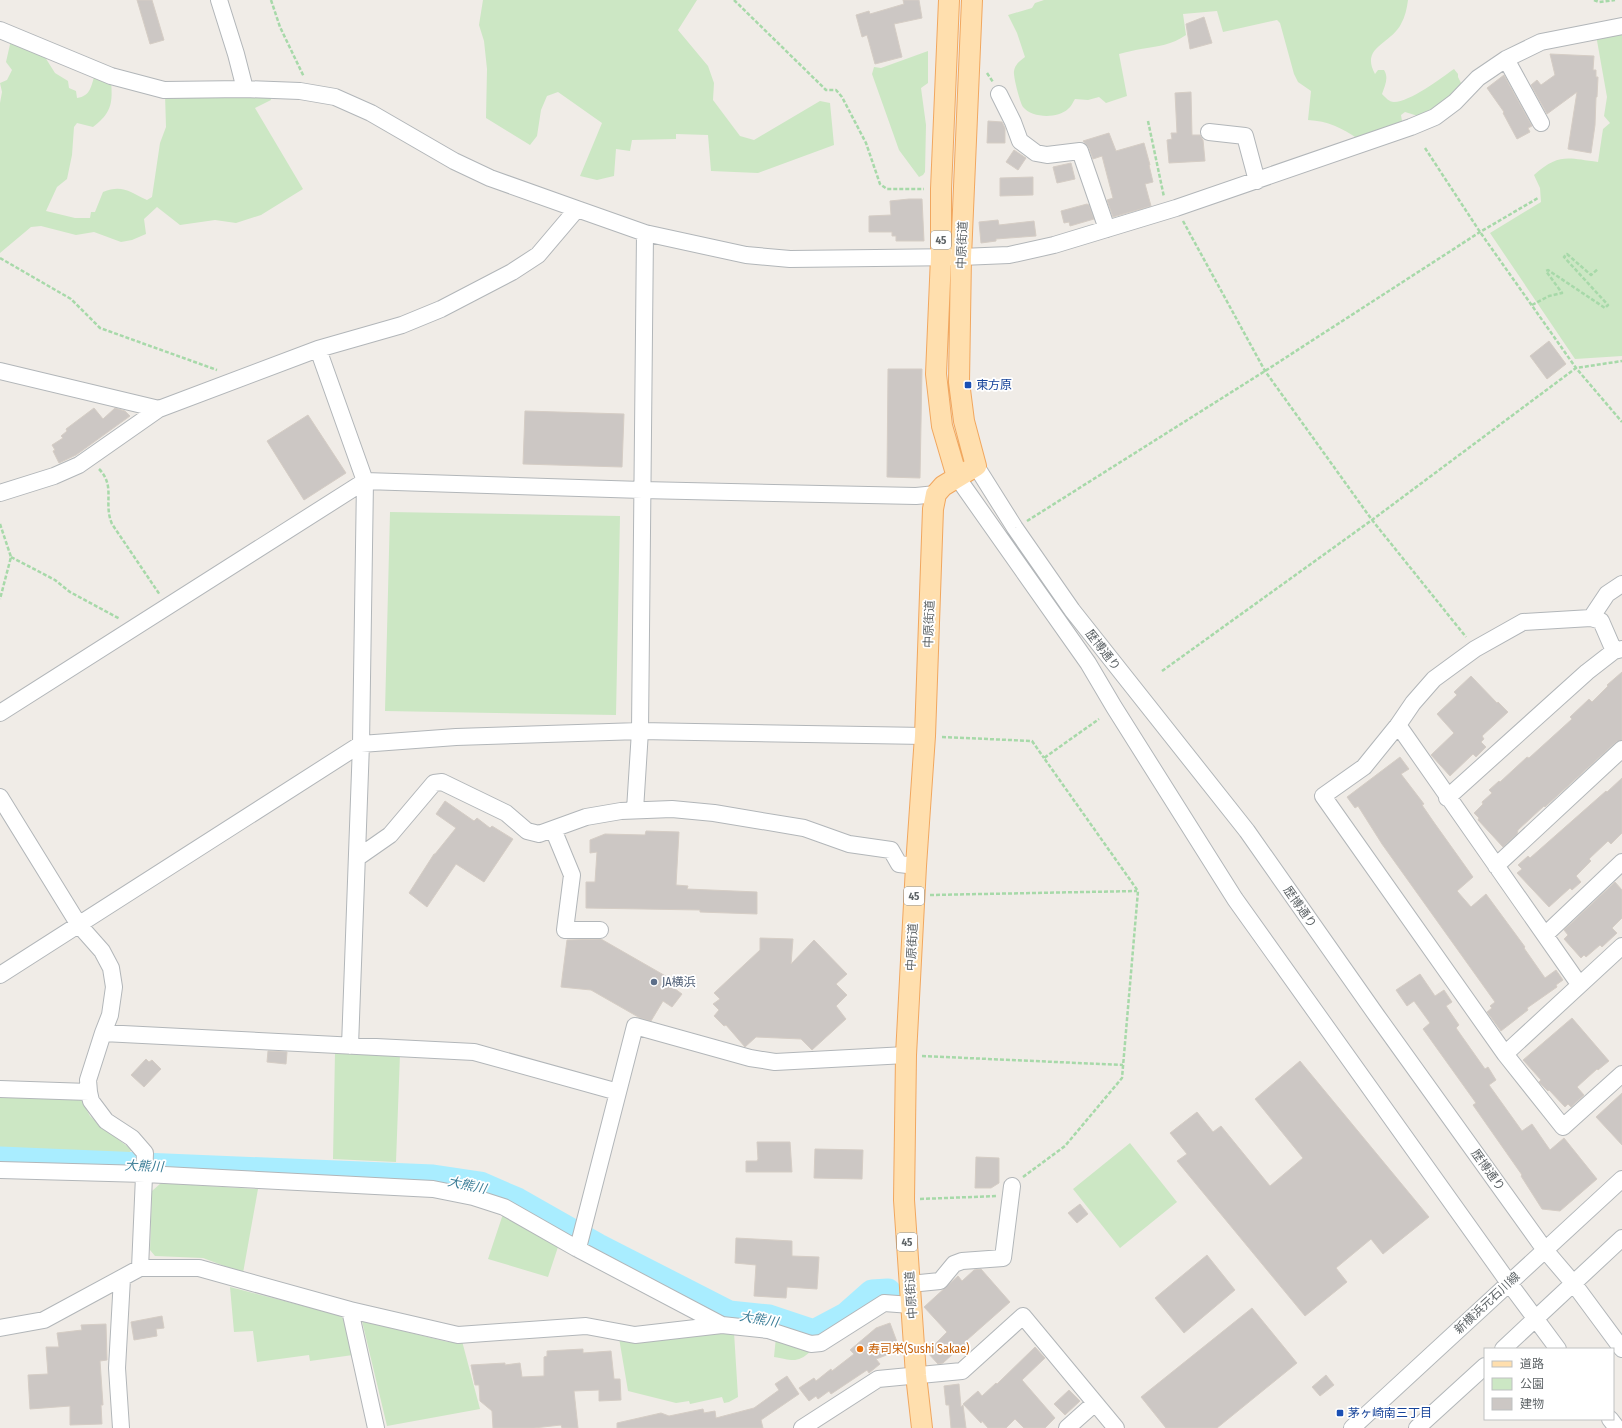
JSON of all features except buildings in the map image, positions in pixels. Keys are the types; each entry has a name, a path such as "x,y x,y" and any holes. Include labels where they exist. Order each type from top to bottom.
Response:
{"main road":[{"name":"中原街道","path":"949,0 941,189 941,257 936,374 942,426 957,477"},
{"name":"中原街道","path":"972,0 961,257 959,382 964,420 976,466"},
{"path":"936,494 943,486 976,466"},
{"name":"中原街道","path":"922,1428 916,1376 904,1200 906,1055 914,896 925,736 933,509 936,494"}],"street":[{"path":"219,0 245,89"},
{"path":"0,30 111,76 164,90 245,89 305,92 335,97 371,113 454,161 483,175 578,209 645,232 746,255 790,259 961,257 1009,254 1054,245 1257,181 1411,127 1435,116 1455,102 1478,78 1506,59 1541,42 1622,26"},
{"path":"1506,59 1541,123"},
{"path":"999,94 1013,122 1020,141 1036,153 1047,155 1080,151 1107,229"},
{"path":"1209,132 1245,136 1257,181"},
{"path":"0,493 54,476 79,465 159,409 242,379 318,349 402,326 441,309 512,272 538,255 578,209"},
{"path":"636,810 640,731 645,232"},
{"path":"318,349 365,482 361,744 350,1046"},
{"path":"0,371 159,409"},
{"name":"歴博通り","path":"976,466 1015,528 1072,610 1248,831 1377,1016 1546,1250 1574,1284 1622,1349"},
{"name":"歴博通り","path":"957,477 1088,663 1235,899 1509,1283 1557,1348"},
{"path":"0,713 365,482 916,496 936,494"},
{"path":"1591,618 1607,594 1622,584"},
{"path":"1447,798 1587,672 1618,650 1601,621 1591,618 1523,622 1475,649 1434,679 1413,703 1398,725 1364,768 1323,796 1505,1054 1563,1127 1622,1074"},
{"path":"1398,725 1447,798 1579,984"},
{"path":"0,975 361,744 456,737 640,731 925,736"},
{"path":"1496,866 1622,749"},
{"path":"357,858 390,835 434,783 442,782 506,813 527,831 539,834 586,818 621,811 672,809 707,812 804,828 849,844 891,850 899,864 916,866"},
{"path":"0,797 79,925 102,951 110,968 114,987 110,1015 88,1080 88,1092 91,1101 106,1121 132,1138 145,1154 140,1268"},
{"path":"553,829 572,875 565,930 600,930"},
{"path":"1545,935 1622,862"},
{"path":"1505,1054 1579,984 1622,946"},
{"path":"579,1241 635,1026 750,1058 775,1062 906,1055"},
{"path":"103,1033 474,1052 618,1092"},
{"path":"0,1089 88,1092"},
{"path":"0,1170 145,1174 433,1189 473,1197 504,1207 579,1241 722,1325"},
{"name":"新横浜元石川線","path":"1352,1428 1622,1179"},
{"path":"910,1284 940,1281 954,1264 962,1261 1003,1258 1012,1186"},
{"path":"1504,1348 1622,1238"},
{"path":"0,1328 44,1320 140,1268 199,1268 350,1310 458,1335 586,1326 635,1335 722,1325 768,1330 811,1344 821,1343 884,1304 912,1305"},
{"path":"121,1428 117,1368 122,1278"},
{"path":"350,1310 376,1428"},
{"path":"802,1428 878,1379 962,1370 1023,1316 1116,1428"},
{"path":"1417,1428 1484,1367"},
{"path":"1067,1428 1095,1403"},
{"path":"1611,1420 1617,1428"}],"path":[{"path":"271,0 280,27 305,78 305,92"},
{"path":"734,0 826,90 836,90 842,97 866,143 880,184 887,189 941,189"},
{"path":"1594,0 1599,2 1615,0"},
{"path":"985,71 999,94"},
{"path":"1148,121 1171,209 1265,371 1372,520 1475,649"},
{"path":"1425,148 1480,232 1576,368 1622,422"},
{"path":"1015,528 1265,371 1480,232 1538,198"},
{"path":"1532,305 1549,296 1562,293 1546,271 1548,270 1605,308 1608,305 1564,257 1567,254 1591,275 1598,268"},
{"path":"0,258 71,299 100,328 242,379"},
{"path":"1162,672 1372,520 1576,368 1622,361"},
{"path":"89,458 104,474 109,485 108,514 112,524 167,607"},
{"path":"0,524 11,557 0,599"},
{"path":"11,557 55,580 70,592 135,627"},
{"path":"1044,758 1099,719"},
{"path":"904,1200 998,1196 1064,1146 1122,1078 1138,892 1032,741 925,736"},
{"path":"914,896 1138,892"},
{"path":"906,1055 1123,1065"}],"green space":[{"path":"483,0 697,0 678,30 708,66 714,83 713,100 740,136 754,140 820,101 830,103 834,145 758,173 711,171 708,135 676,134 676,139 632,140 630,151 616,149 614,176 597,180 580,176 602,123 558,92 547,96 541,110 537,136 530,145 486,118 487,69 484,41 479,25"},
{"path":"1044,0 1408,0 1406,12 1401,24 1391,36 1379,46 1371,58 1371,65 1375,74 1378,70 1384,70 1386,76 1386,82 1382,94 1390,101 1401,101 1417,94 1454,69 1458,74 1463,87 1424,114 1418,116 1405,112 1401,115 1402,121 1358,139 1334,126 1308,120 1311,91 1298,82 1294,74 1280,23 1277,20 1223,32 1217,11 1183,14 1186,35 1165,45 1119,54 1127,96 1106,103 1099,97 1088,100 1075,99 1070,107 1063,112 1051,116 1038,115 1027,111 1023,107 1019,95 1014,71 1020,61 1025,57 1017,33 1008,15 1032,8 1035,3"},
{"path":"1622,29 1622,356 1575,359 1490,233 1541,202 1540,188 1534,175 1550,163 1564,159 1578,159 1598,162 1603,129 1610,123 1604,116 1607,97 1596,35"},
{"path":"11,40 43,54 55,73 68,81 69,88 76,91 77,98 88,93 95,74 111,81 111,102 110,107 104,117 93,127 77,123 74,127 72,155 67,179 57,187 46,211 75,218 90,218 91,212 95,212 103,192 121,189 147,200 152,197 160,143 166,127 165,94 270,94 271,100 255,108 303,189 261,215 236,223 215,220 180,225 157,207 144,219 146,234 132,240 121,242 94,232 76,235 41,226 31,227 0,253 0,103 2,92 0,83 7,80 12,70 6,62"},
{"path":"928,51 928,83 921,88 926,125 925,172 919,177 899,150 872,74 874,67 881,68"},
{"path":"390,512 620,516 616,715 385,711"},
{"path":"335,1052 400,1054 396,1162 333,1159"},
{"path":"0,1097 80,1097 90,1116 132,1150 124,1157 0,1156"},
{"path":"1130,1143 1177,1202 1120,1248 1073,1189"},
{"path":"161,1183 258,1189 243,1273 203,1258 155,1256 150,1250 152,1191"},
{"path":"503,1214 558,1247 548,1277 488,1259"},
{"path":"230,1287 339,1315 345,1320 353,1355 310,1361 309,1355 257,1362 253,1331 234,1332"},
{"path":"362,1321 448,1342 462,1341 480,1409 387,1426"},
{"path":"722,1331 734,1332 738,1397 724,1403 722,1397 690,1404 689,1401 676,1403 628,1391 619,1338"},
{"path":"776,1337 811,1351 802,1358 794,1360 774,1357"}],"waterway":[{"name":"大熊川","path":"0,1160 433,1178 480,1185 517,1201 598,1247 729,1314 769,1318 814,1333 846,1316 872,1293 888,1292"}],"place":[{"name":"東方原","path":"968,385"},
{"name":"JA横浜","path":"654,982"},
{"name":"寿司栄(Sushi Sakae)","path":"860,1349"},
{"name":"茅ヶ崎南三丁目","path":"1340,1413"}]}
